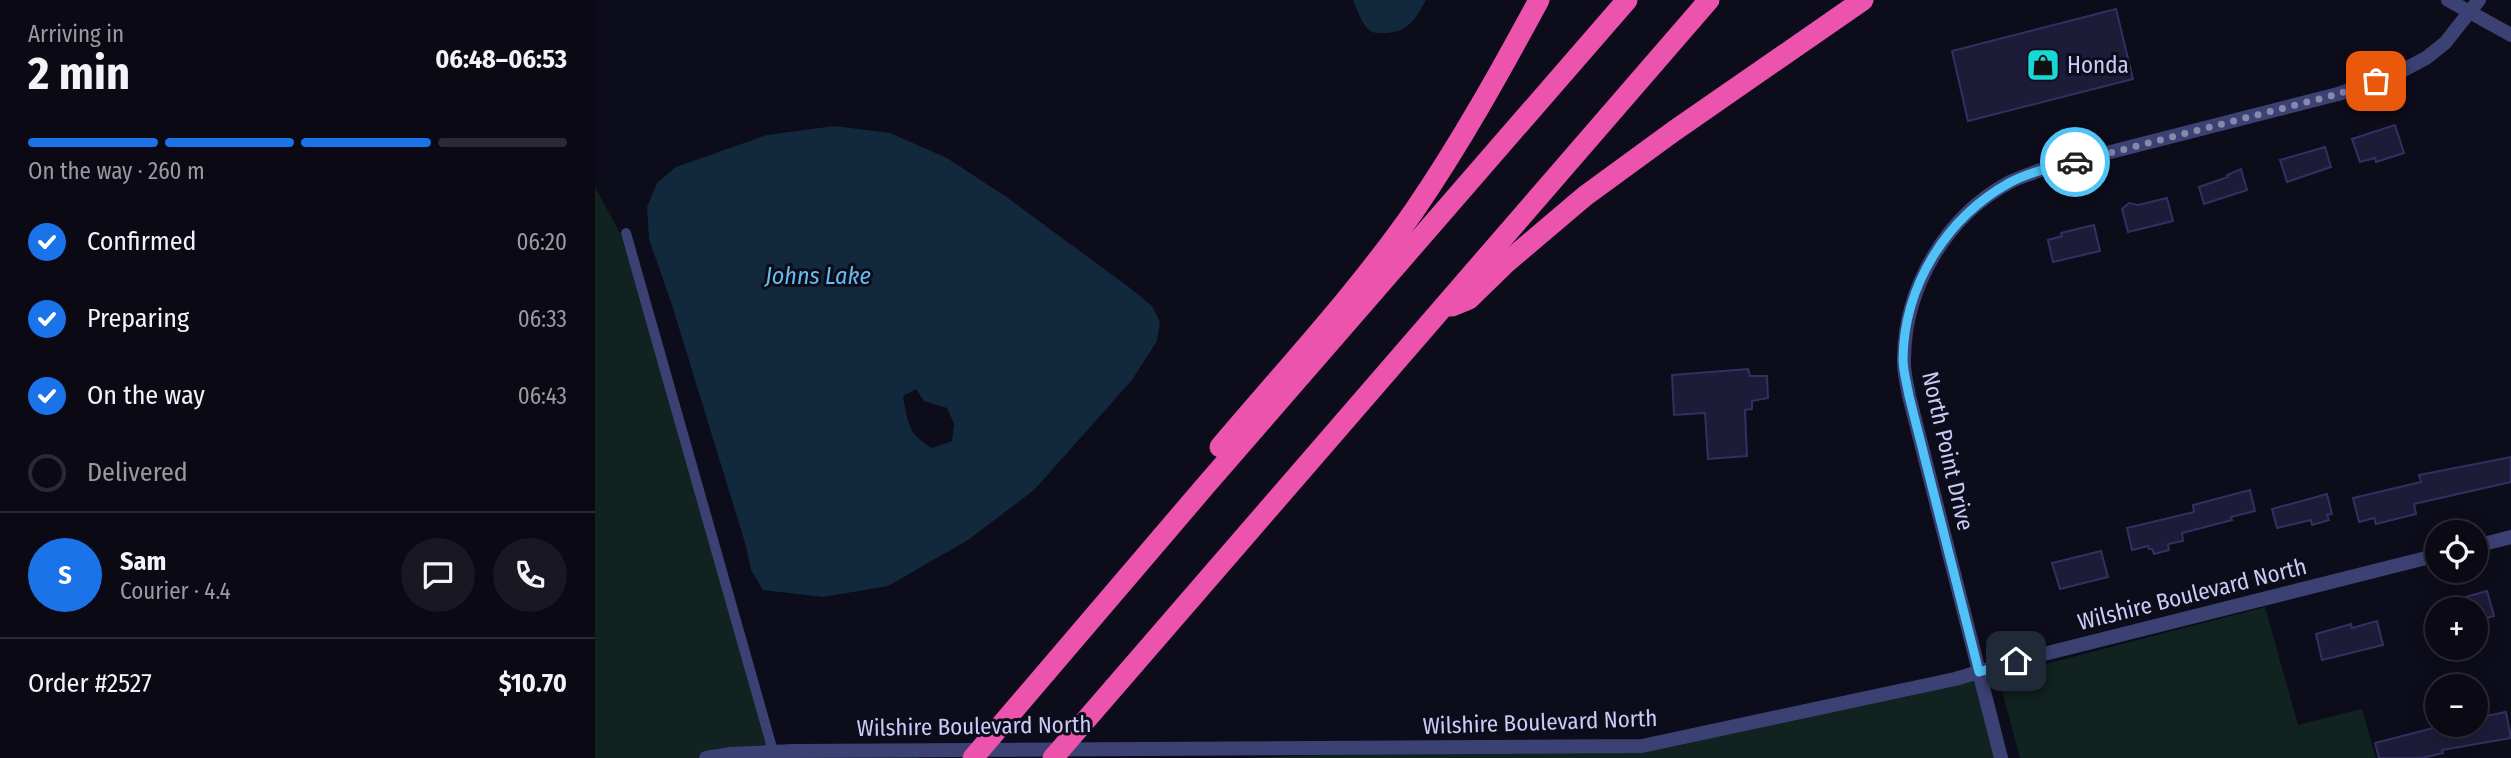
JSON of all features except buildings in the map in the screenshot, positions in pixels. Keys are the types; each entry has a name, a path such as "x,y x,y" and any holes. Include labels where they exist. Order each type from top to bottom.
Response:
{"highway":[{"path":"1206,485 1214,454 1413,213 1489,91 1539,0"},
{"path":"972,758 1627,0"},
{"path":"1053,758 1709,0"},
{"path":"1440,310 1469,299 1506,263 1585,196 1863,0"}],"street":[{"path":"2448,0 2511,35"},
{"name":"North Point Drive","path":"2001,758 1909,396 1903,360 1907,319 1918,282 1938,247 1986,197 2011,181 2041,170 2338,94 2394,75 2426,58 2445,43 2479,0"},
{"path":"2488,543 2511,537"},
{"name":"Wilshire Boulevard North","path":"706,758 773,751 1102,748 1305,752 1642,747 1979,672 2425,558"}],"lane":[{"path":"626,233 773,751"}],"green space":[{"path":"595,187 621,235 773,751 924,750 917,758 595,758"},
{"path":"2265,607 2298,725 2362,709 2376,758 2020,758 2001,687 2008,677 2030,668"},
{"path":"1979,672 2001,758 1244,758 1620,747"}],"water":[{"path":"1353,0 1426,0 1415,18 1405,27 1393,32 1379,33 1366,27"},
{"name":"Johns Lake","path":"834,126 890,133 947,158 1005,196 1130,288 1152,306 1160,322 1157,341 1132,380 1034,490 968,540 888,586 823,597 763,590 751,570 672,305 649,239 647,207 657,183 676,167 767,135","holes":["916,389 924,401 947,408 954,424 952,441 932,448 914,433 910,427 903,396"]}],"way so far":[{"path":"2075,162 2338,94 2376,81"}],"place":[{"name":"Honda","path":"2043,65"}],"route":[{"path":"2016,661 1979,672 1909,396 1903,360 1907,319 1918,282 1938,247 1986,197 2011,181 2075,162"}]}
